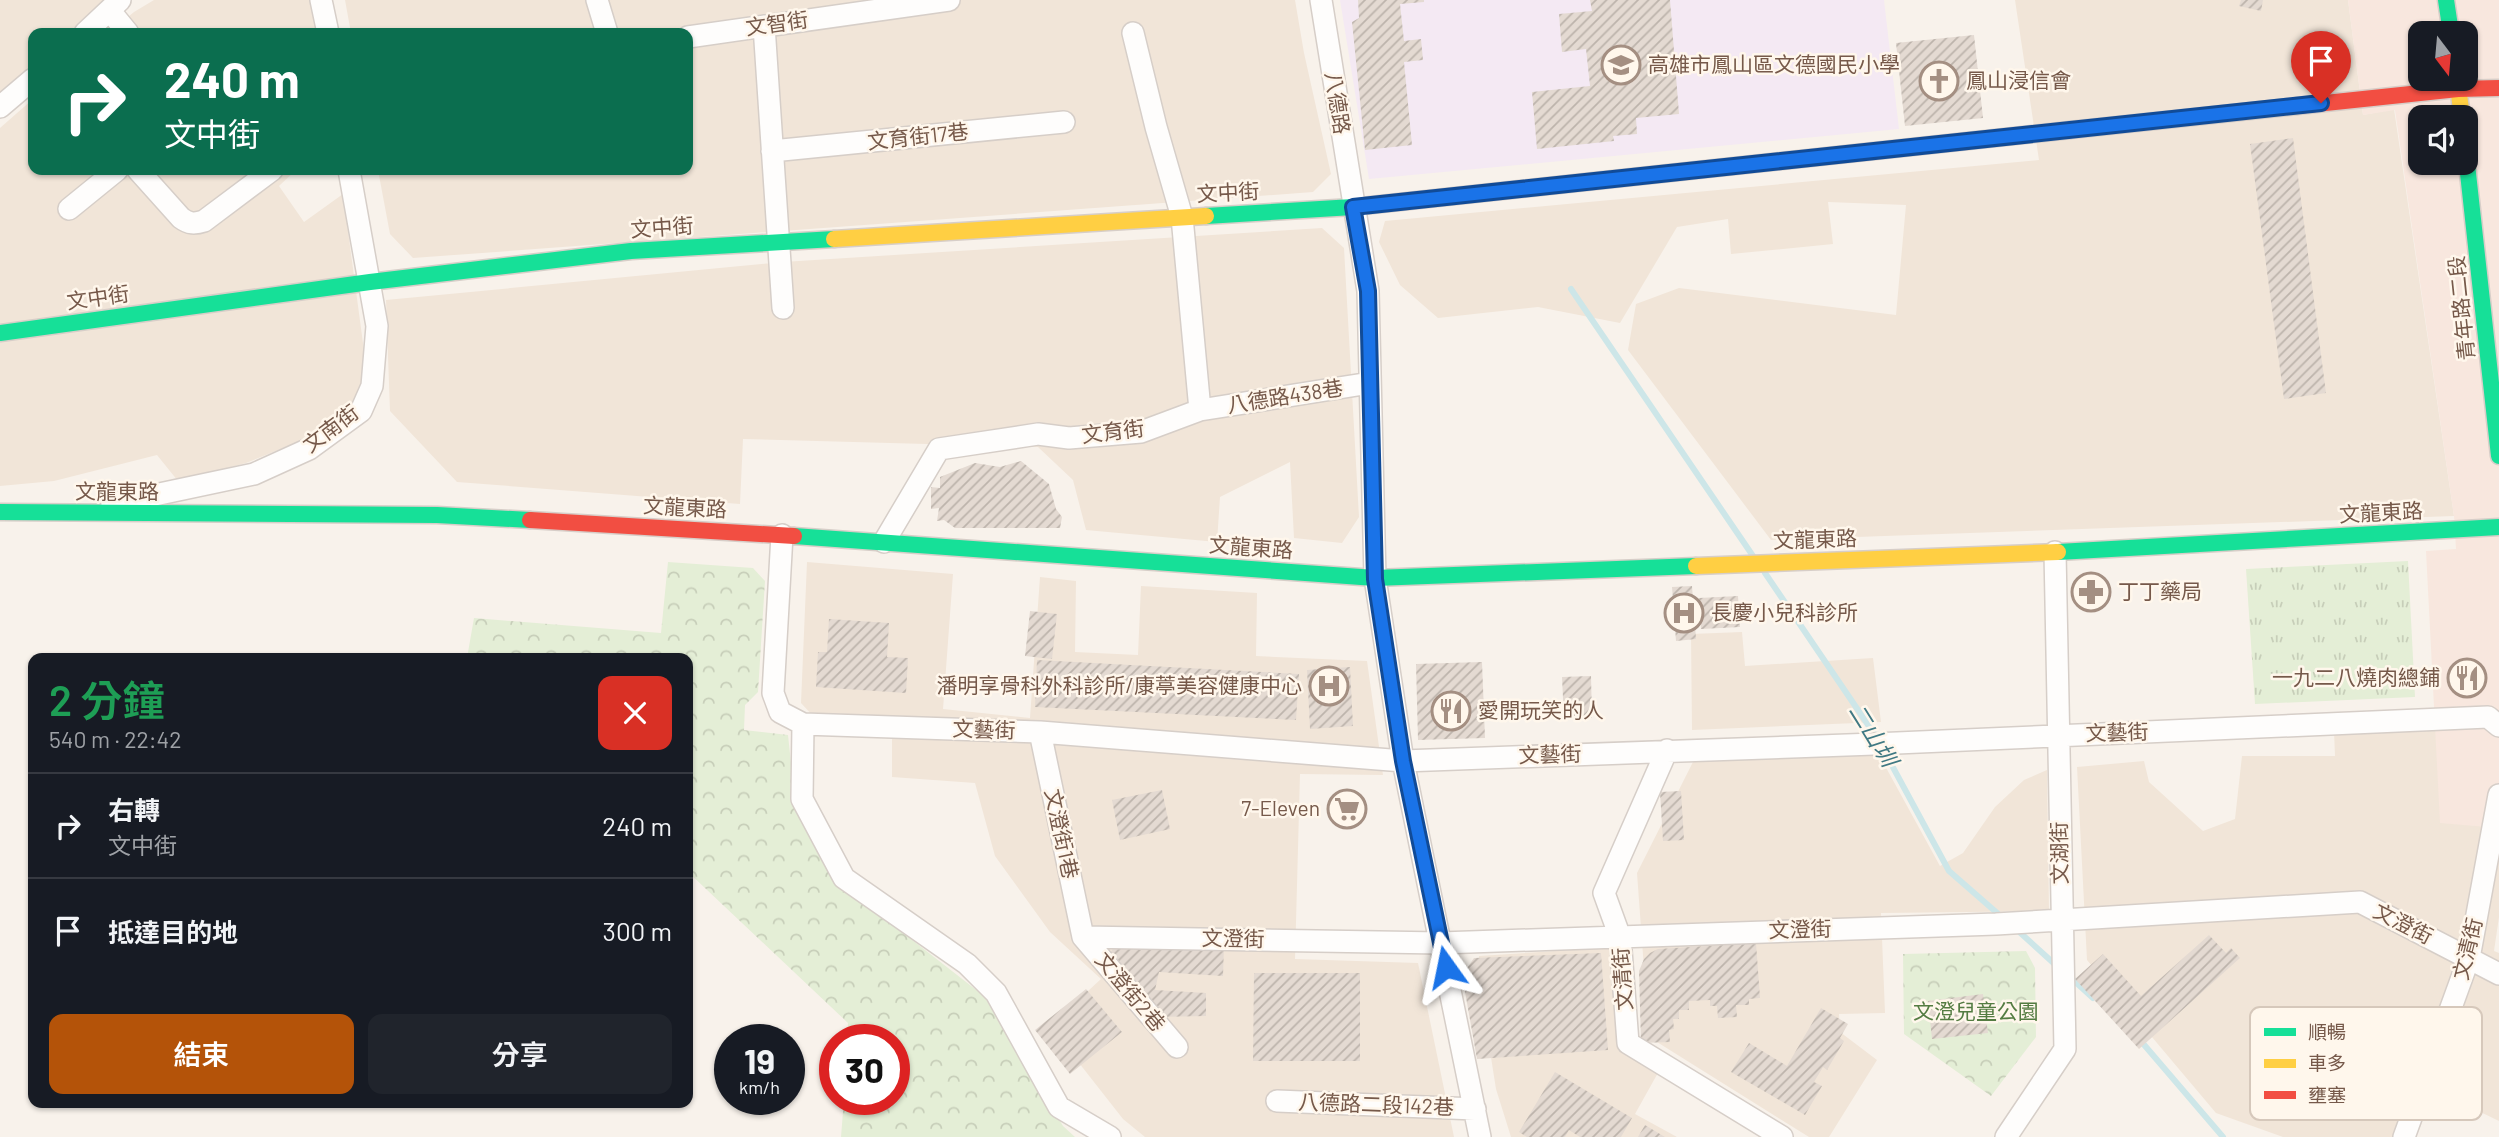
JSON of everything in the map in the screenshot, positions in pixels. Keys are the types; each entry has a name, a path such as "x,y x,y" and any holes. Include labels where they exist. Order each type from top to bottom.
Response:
{"street":[{"path":"321,0 327,28"},
{"path":"597,0 605,28"},
{"name":"文智街","path":"693,36 764,26 831,8 948,0"},
{"name":"八德路","path":"1321,0 1368,291 1375,579 1403,761 1480,1137"},
{"path":"2446,0 2449,21"},
{"path":"91,28 115,6 126,28"},
{"path":"764,26 783,308"},
{"path":"1133,33 1182,217 1200,410"},
{"path":"0,107 28,83"},
{"name":"文中街","path":"2478,86 2499,88"},
{"name":"文中街","path":"0,333 370,282 631,251 1353,207 2408,90"},
{"name":"文育街17巷","path":"772,151 1064,122"},
{"path":"69,209 111,175"},
{"path":"142,175 181,218 196,224 204,221 265,175"},
{"name":"文南街","path":"69,513 254,474 309,449 361,411 372,386 377,326 350,175"},
{"name":"青年路二段","path":"2468,175 2499,456"},
{"name":"八德路438巷","path":"1200,410 1370,383"},
{"name":"文育街","path":"884,542 939,449 1038,433 1069,438 1141,432 1200,410"},
{"name":"文龍東路","path":"0,512 437,516 782,535 1375,579 2055,552 2499,527"},
{"path":"782,535 773,693 780,712 803,724 802,799 844,878 967,964 996,993 1059,1107 1110,1137"},
{"name":"文湖街","path":"2006,1137 2065,1049 2055,552"},
{"name":"文藝街","path":"803,724 1040,732 1403,761 2488,717 2499,726"},
{"name":"文澄街1巷","path":"1040,732 1083,937"},
{"name":"文清街","path":"1667,750 1604,893 1620,937 1628,1043 1782,1137"},
{"name":"文清街","path":"2451,1007 2469,958 2499,795"},
{"name":"文澄街","path":"1083,937 1441,943 1996,924 2360,902 2499,974"},
{"name":"文澄街2巷","path":"1083,937 1177,1047"},
{"name":"八德路二段142巷","path":"1277,1101 1475,1109"},
{"name":"文清街","path":"2404,1137 2410,1120"}],"shaded area":[{"path":"0,0 104,0 73,28 28,28 28,70 0,95"},
{"path":"154,0 310,0 315,28 115,28"},
{"path":"345,0 1295,0 1331,174 1313,192 413,258 390,234 379,175 693,175 693,28 350,28"},
{"name":"高雄市鳳山區文德國民小學","path":"1340,0 1884,0 1899,129 1369,179"},
{"path":"2015,0 2348,0 2363,115 2394,109 2454,516 1771,540 1628,350 1636,304 1679,288 1896,315 1906,205 1828,202 1833,244 1731,254 1728,219 1677,227 1620,323 1538,307 1438,318 1400,285 1379,242 1385,221 2039,160"},
{"path":"2348,0 2499,0 2499,828 2440,823 2426,551 2456,549 2454,516 2395,110 2363,115"},
{"path":"28,103 28,175 291,175 279,186 304,222 343,194 367,373 356,400 305,439 246,463 178,481 157,455 54,481 0,486 0,128"},
{"path":"1322,228 1344,248 1359,517 1342,543 1294,538 1290,462 1220,497 1217,542 1086,530 1073,480 1038,447 743,439 740,504 457,482 390,411 386,300 783,262"},
{"path":"807,562 953,574 943,709 1030,718 1040,577 1076,581 1075,652 1138,655 1141,586 1257,593 1256,656 1367,661 1383,775 1300,774 1295,959 1418,963 1454,1137 1145,1137 1123,1119 1050,1026 1101,979 1050,932 995,856 975,783 892,777 892,737 827,731 801,703"},
{"path":"1742,632 1745,666 1873,658 1881,722 1692,730 1691,634"},
{"path":"2435,728 2499,828 2499,917 2494,951 2499,953 2499,1121 2482,1113 2482,1007 2250,1007 2250,1120 2423,1120 2416,1137 2283,1137 2216,1113 2087,960 2077,767 2144,761 2149,782 2203,831 2235,819 2242,756 2335,756 2334,731"},
{"path":"1878,753 1940,866 1963,853 1995,807 2024,780 2047,770 2049,911 1881,913 1885,1013 1839,1014 1840,1032 1877,1060 1829,1137 1809,1137 1649,1037 1637,873 1695,758"},
{"path":"1615,947 1625,1053 1659,1071 1635,1114 1677,1137 1511,1137 1496,1089 1481,994 1479,956"}],"green space":[{"path":"2408,561 2415,697 2255,704 2246,569"},
{"path":"668,562 753,568 765,581 758,692 745,705 744,730 788,735 795,800 834,879 984,996 1063,1126 1075,1137 841,1137 843,1115 910,1115 910,1024 848,1024 693,877 693,653 468,653 474,618 661,633"},
{"name":"文澄兒童公園","path":"2026,951 2035,968 2036,1037 1991,1096 1904,1034 1903,954"}],"building":[{"path":"1358,0 1424,0 1400,4 1404,41 1421,39 1423,60 1404,62 1412,145 1365,150 1352,22 1359,18"},
{"path":"1590,0 1670,0 1679,114 1636,118 1637,134 1613,136 1614,141 1537,149 1532,92 1590,86 1586,49 1562,52 1559,14 1592,11"},
{"path":"2241,0 2263,0 2261,11 2239,6"},
{"name":"鳳山浸信會","path":"1974,35 1983,118 1905,126 1896,43"},
{"path":"2293,138 2326,393 2284,399 2250,144"},
{"path":"1021,461 1049,484 1056,509 1062,517 1060,528 955,528 944,520 937,521 939,508 931,509 931,487 940,488 940,477 975,463 1000,467"},
{"name":"長慶小兒科診所","path":"1692,586 1696,639 1676,641 1672,587"},
{"path":"1738,596 1740,627 1701,629 1699,598"},
{"path":"1030,611 1057,614 1052,659 1025,656"},
{"path":"829,619 889,623 887,657 908,658 906,693 816,687 818,652 827,652"},
{"path":"1037,660 1299,674 1296,720 1035,707"},
{"path":"1482,662 1485,738 1418,740 1416,664"},
{"path":"1350,667 1353,726 1310,729 1307,670"},
{"path":"1591,676 1592,718 1564,719 1562,677"},
{"path":"1162,790 1170,829 1120,840 1112,800"},
{"path":"1681,791 1684,840 1663,841 1660,792"},
{"path":"2209,935 2226,953 2231,948 2240,958 2139,1049 2075,979 2103,954 2141,996"},
{"path":"1756,943 1760,998 1749,999 1749,1005 1736,1005 1737,1017 1718,1018 1717,1006 1710,1006 1710,1000 1689,1001 1689,1010 1679,1010 1679,1019 1673,1019 1674,1029 1669,1030 1670,1042 1641,1043 1639,971 1650,953 1658,949"},
{"path":"1116,944 1224,945 1223,976 1159,972 1155,990 1206,993 1206,1016 1157,1017 1110,953"},
{"path":"1601,953 1608,1050 1477,1059 1462,975 1474,958"},
{"path":"1254,973 1360,973 1360,1061 1253,1061"},
{"path":"1086,989 1122,1032 1070,1074 1035,1030"},
{"path":"1983,994 1988,1033 1932,1039 1928,1001"},
{"path":"1821,1008 1848,1024 1840,1038 1844,1041 1827,1070 1823,1067 1814,1082 1822,1086 1805,1115 1731,1072 1749,1043 1787,1066"},
{"path":"1555,1072 1632,1118 1621,1137 1580,1137 1569,1130 1565,1137 1527,1137 1519,1132"},
{"path":"1645,1125 1665,1137 1638,1137"}],"waterway":[{"name":"二山圳","path":"1571,289 1753,556"},
{"name":"二山圳","path":"1765,573 1877,738"},
{"name":"二山圳","path":"1882,747 1949,871 2004,919"},
{"name":"二山圳","path":"2015,928 2059,968"},
{"name":"二山圳","path":"2070,977 2093,998"},
{"name":"二山圳","path":"2140,1040 2223,1137"}],"traffic: fast":[{"path":"2446,0 2449,21"},
{"path":"1206,216 1353,207 2070,130"},
{"path":"2468,175 2499,456"},
{"path":"0,333 370,282 631,251 834,239"},
{"path":"0,512 437,515 530,520"},
{"path":"2058,552 2499,527"},
{"path":"794,536 1375,578 1696,566"}],"traffic: slow":[{"path":"2459,91 2460,105"},
{"path":"2070,130 2297,106"},
{"path":"834,239 1206,216"},
{"path":"1696,566 2058,552"}],"traffic: jam":[{"path":"2297,106 2458,89 2499,88"},
{"path":"530,520 794,536"}],"place":[{"name":"高雄市鳳山區文德國民小學","path":"1621,65"},
{"name":"鳳山浸信會","path":"1939,81"},
{"name":"丁丁藥局","path":"2091,592"},
{"name":"長慶小兒科診所","path":"1684,613"},
{"name":"一九二八燒肉總鋪","path":"2467,678"},
{"name":"潘明享骨科外科診所/康葶美容健康中心","path":"1329,686"},
{"name":"愛開玩笑的人","path":"1451,711"},
{"name":"7-Eleven","path":"1347,809"}],"route":[{"path":"1446,967 1403,761 1375,579 1368,291 1353,207 2321,103"}]}
